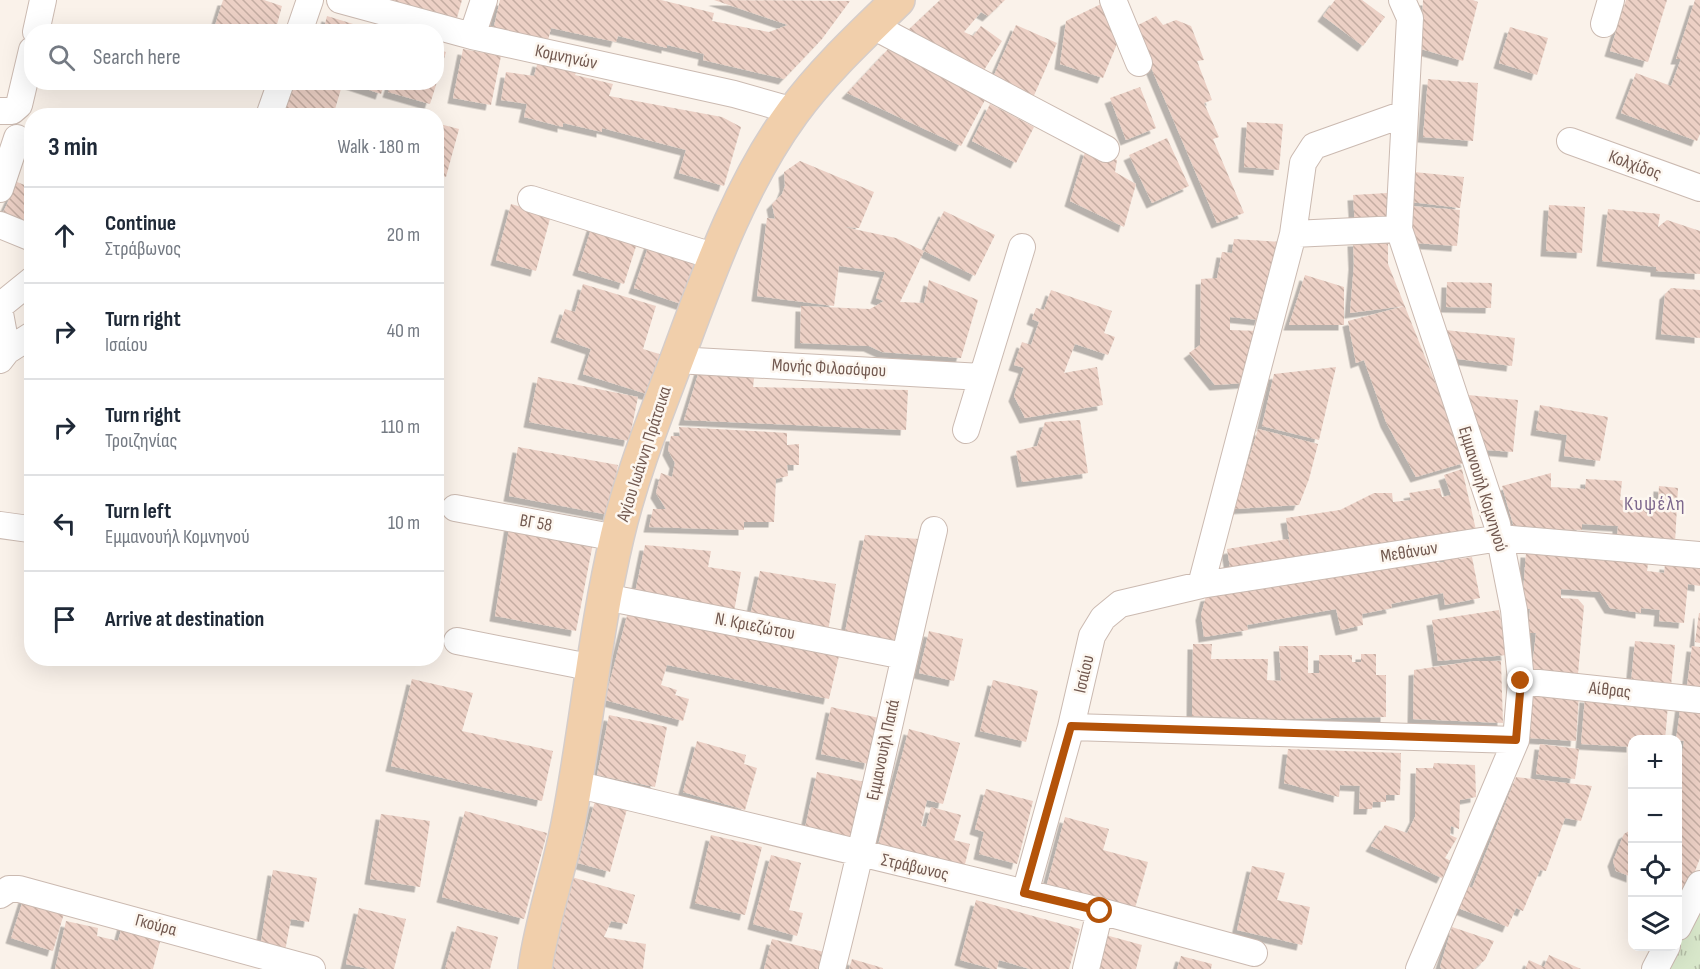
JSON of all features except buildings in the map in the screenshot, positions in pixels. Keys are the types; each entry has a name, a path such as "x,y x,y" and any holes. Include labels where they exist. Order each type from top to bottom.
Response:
{"main road":[{"name":"Αγίου Ιωάννη Πράτσικα","path":"535,969 540,938 560,862 575,784 605,597 617,538 634,476 676,360 716,257 754,177 794,111 885,8"}],"street":[{"path":"38,24 44,0"},
{"path":"302,24 310,0"},
{"name":"Κομνηνών","path":"340,0 428,24"},
{"path":"472,36 484,0"},
{"path":"1113,0 1139,63"},
{"name":"Εμμανουήλ Κομνηνού","path":"1402,0 1410,18 1399,229 1494,513 1514,610 1521,681 1516,740 1419,969"},
{"path":"885,8 1106,148"},
{"name":"Κομνηνών","path":"444,28 734,94 794,111"},
{"path":"0,111 12,111 18,105 24,81"},
{"path":"272,108 278,90"},
{"path":"1201,585 1293,234 1303,163 1314,146 1404,114"},
{"path":"0,189 17,138"},
{"name":"Κολχίδος","path":"1570,141 1700,187"},
{"path":"531,199 716,257"},
{"path":"0,225 24,235"},
{"path":"1293,234 1399,229"},
{"path":"966,430 1022,247"},
{"path":"0,306 24,286"},
{"path":"0,313 4,356"},
{"path":"4,356 24,342"},
{"name":"Μονής Φιλοσόφου","path":"676,360 982,377"},
{"name":"ΒΓ 58","path":"455,508 617,538"},
{"path":"0,525 24,528"},
{"name":"Εμμανουήλ Παπά","path":"832,969 861,854 934,530"},
{"name":"Μεθάνων","path":"1120,604 1201,585 1500,538 1700,555"},
{"name":"Ν. Κριεζώτου","path":"605,597 904,656"},
{"name":"Ισαίου","path":"1024,893 1071,726 1092,636 1103,618 1120,604"},
{"path":"457,640 594,668"},
{"name":"Αίθρας","path":"1521,681 1700,700"},
{"path":"1071,726 1516,740"},
{"name":"Στράβωνος","path":"575,784 1100,911 1237,956"},
{"path":"1682,918 1700,884"},
{"name":"Γκούρα","path":"0,895 9,889 19,889 312,969"},
{"path":"1086,969 1100,911"},
{"path":"1655,969 1664,951"}],"green space":[{"path":"1700,899 1700,969 1660,969 1670,951 1682,951 1682,930"}],"district":[{"name":"Κυψέλη","path":"1655,504"}],"route":[{"path":"1100,911 1024,893 1071,726 1516,740 1521,681"}]}
